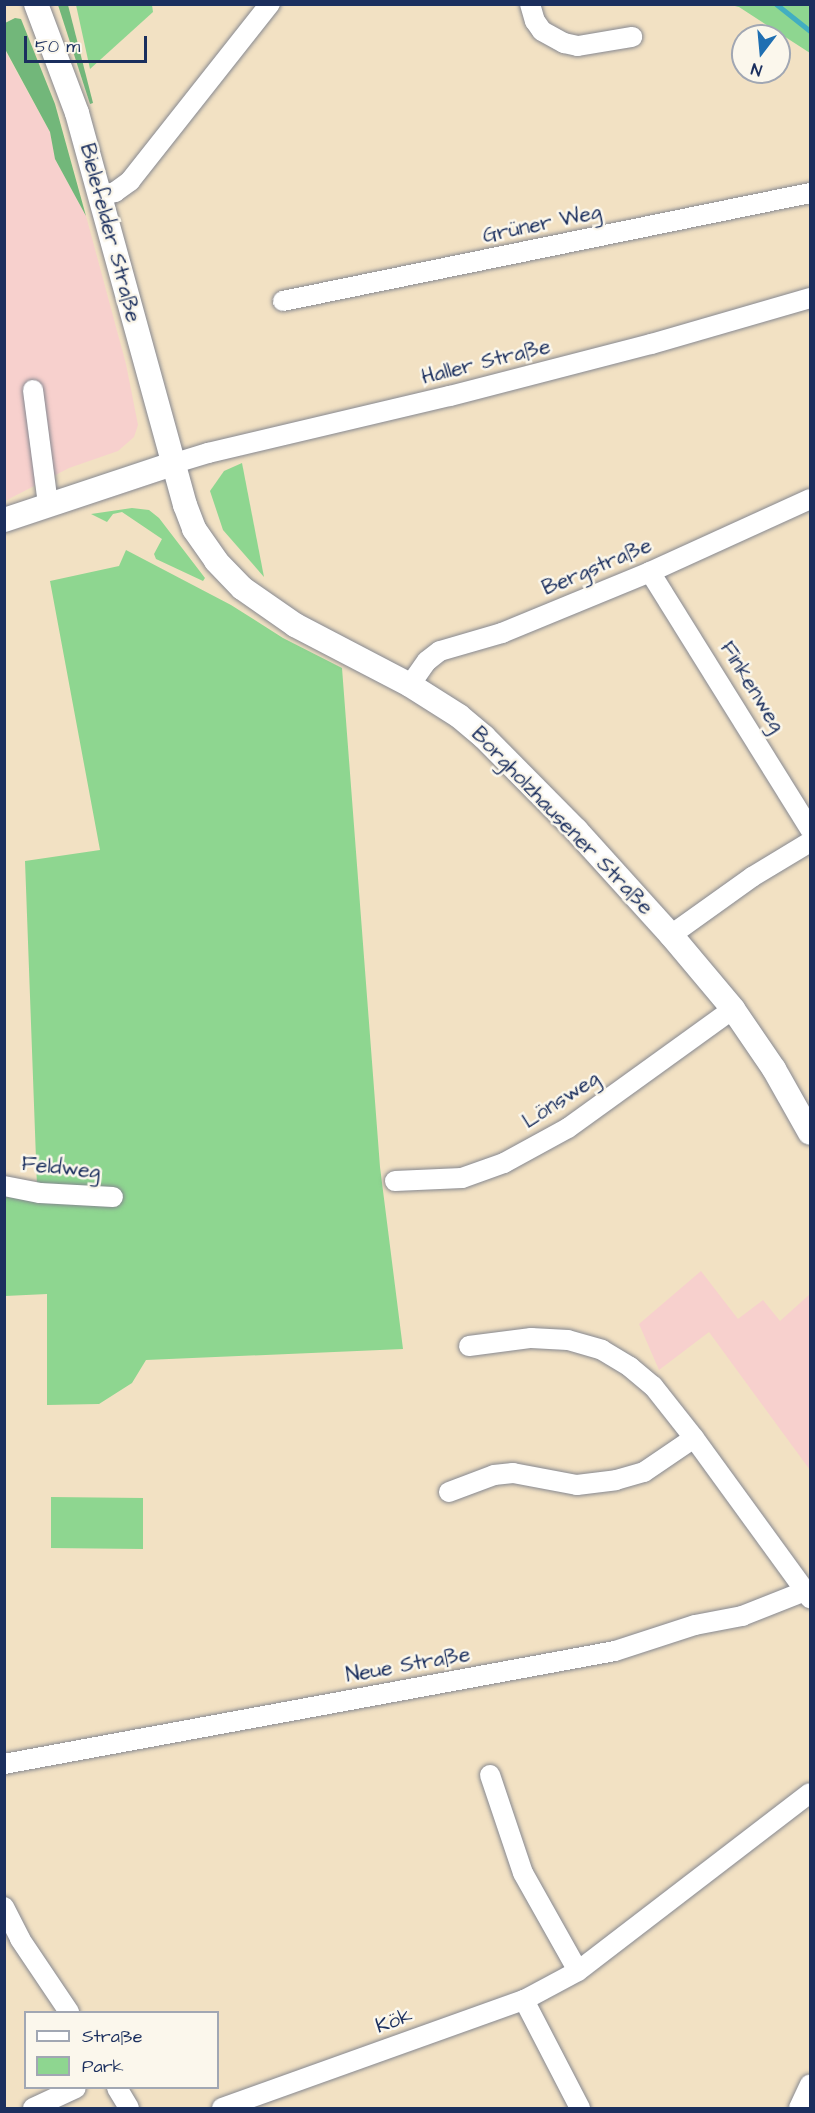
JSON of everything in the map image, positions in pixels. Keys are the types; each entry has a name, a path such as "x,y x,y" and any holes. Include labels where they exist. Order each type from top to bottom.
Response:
{"main road":[{"name":"Bielefelder Straße","path":"36,4 77,113 172,464"},
{"path":"4,520 172,464"},
{"name":"Borgholzhausener Straße","path":"172,464 194,529 216,561 242,588 295,625 410,685 459,716 484,737 576,830 671,935 733,1009 774,1069 810,1133"}],"street":[{"path":"100,196 115,192 130,181 270,4"},
{"path":"530,4 535,21 542,32 564,43 578,46 632,38"},
{"name":"Grüner Weg","path":"284,301 810,193"},
{"name":"Haller Straße","path":"172,464 208,453 395,410 651,344 810,298"},
{"path":"33,390 48,504"},
{"name":"Bergstraße","path":"410,685 427,660 440,651 502,633 650,572 810,500"},
{"name":"Finkenweg","path":"650,572 810,829"},
{"path":"671,935 752,877 810,842"},
{"name":"Lönsweg","path":"395,1181 462,1178 504,1163 568,1128 733,1009"},
{"name":"Feldweg","path":"4,1186 40,1193 113,1197"},
{"path":"469,1346 531,1338 568,1340 602,1350 630,1367 653,1386 694,1438 808,1594"},
{"path":"448,1492 494,1475 513,1473 577,1485 616,1480 644,1472 694,1438"},
{"name":"Neue Straße","path":"4,1764 615,1651 695,1625 742,1616 808,1594"},
{"path":"490,1775 523,1874 578,1971"},
{"name":"Kök","path":"222,2109 524,2000 578,1971 810,1793"},
{"path":"4,1907 12,1940 67,2011"},
{"path":"524,2000 579,2109"},
{"path":"799,2109 810,2084"},
{"path":"33,2109 74,2089"},
{"path":"118,2089 129,2109"}],"shaded area":[{"path":"4,49 50,132 55,159 86,216 126,364 138,425 134,437 118,451 69,468 5,501"},
{"path":"701,1271 738,1319 763,1300 780,1321 810,1294 810,1470 709,1332 659,1370 639,1324"}],"green space":[{"path":"58,5 68,5 93,103 90,104"},
{"path":"76,5 152,5 153,12 90,69"},
{"path":"731,5 810,5 810,53 791,41 791,24 765,24 739,7"},
{"path":"15,18 21,19 55,104 86,216 55,159 50,132 5,49 5,23"},
{"path":"242,463 264,577 223,530 210,491 224,471"},
{"path":"132,508 149,510 159,518 205,578 203,581 156,559 154,554 162,539 122,512 113,514 107,522 91,514"},
{"path":"126,550 231,605 283,638 342,668 380,1167 403,1349 146,1360 132,1383 99,1404 47,1405 47,1294 5,1296 5,1193 37,1186 25,861 100,850 50,581 119,566"},
{"path":"51,1497 143,1498 143,1549 51,1548"}],"waterway":[{"path":"776,4 810,31"}]}
